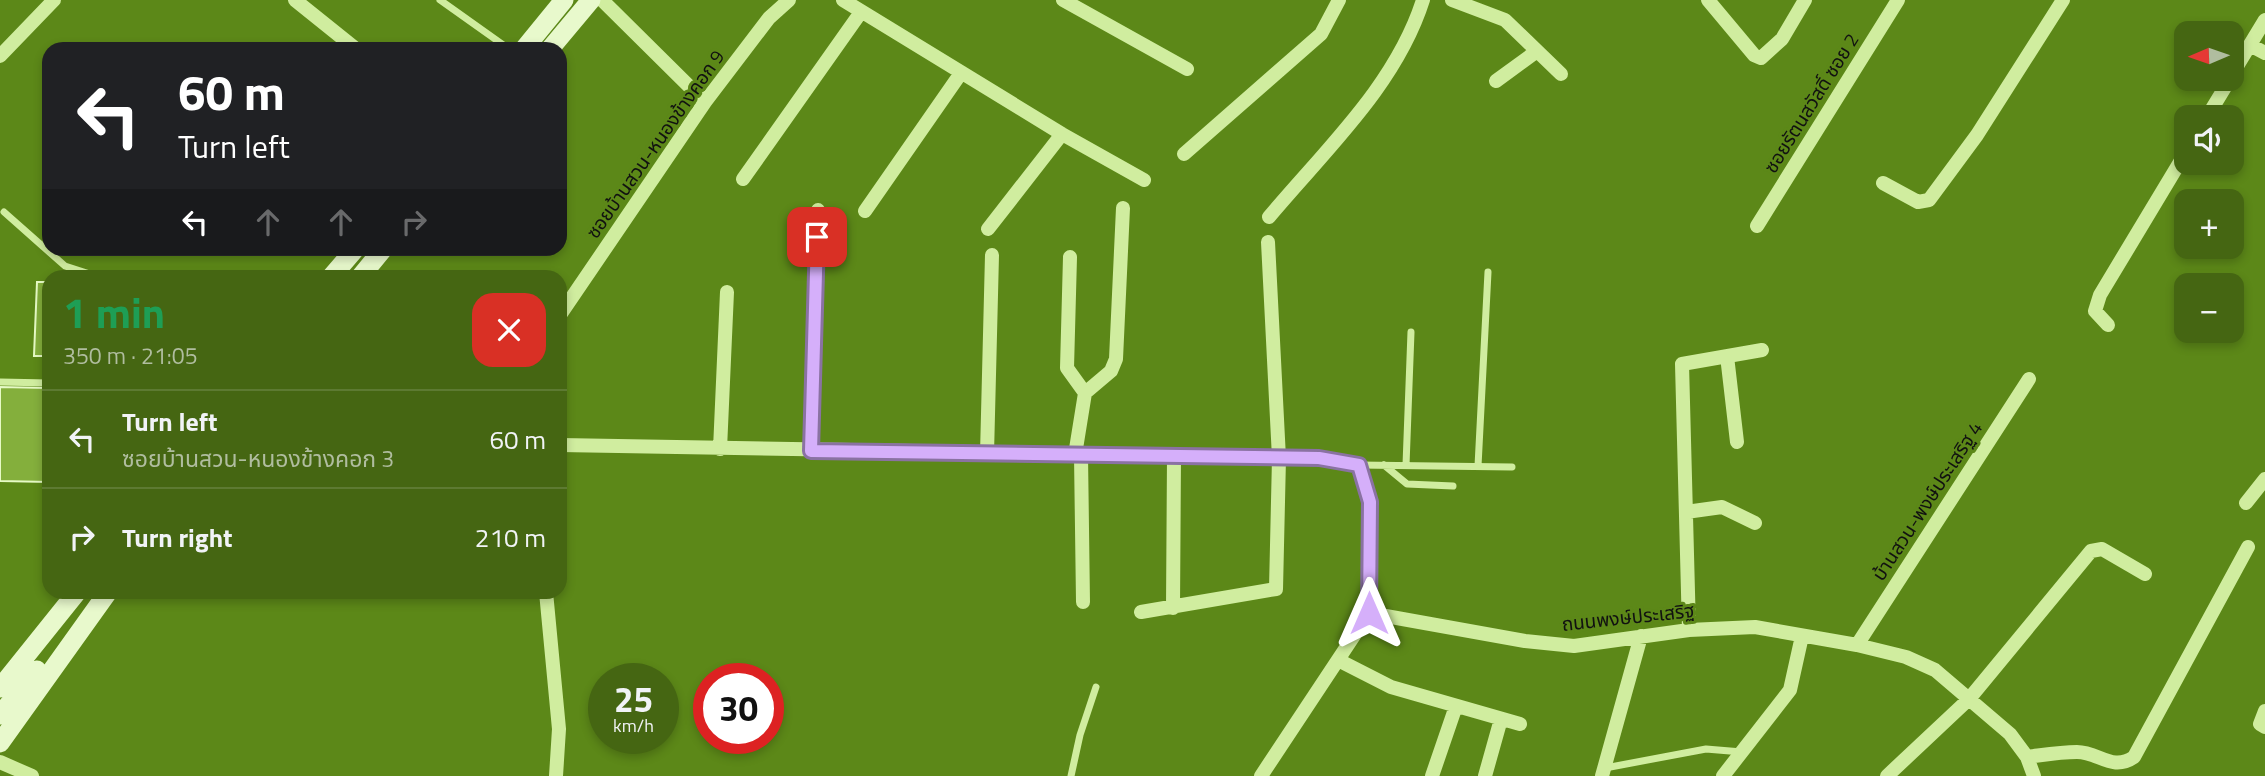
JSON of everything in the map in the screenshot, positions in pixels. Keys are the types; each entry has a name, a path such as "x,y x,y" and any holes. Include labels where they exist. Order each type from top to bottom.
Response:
{"main road":[{"path":"530,42 564,0"},
{"path":"556,42 591,0"},
{"path":"337,270 349,256"},
{"path":"366,270 377,256"},
{"path":"0,688 71,599"},
{"path":"41,665 83,599"},
{"path":"0,715 97,599"},
{"path":"0,743 103,599"}],"street":[{"path":"0,56 54,0"},
{"path":"295,0 347,42"},
{"path":"602,0 705,102"},
{"name":"ซอยบ้านสวน-หนองข้างคอก 9","path":"567,305 705,102 769,18 789,0"},
{"path":"843,0 1062,134 1144,180"},
{"path":"1063,0 1187,69"},
{"path":"1184,154 1321,34 1339,0"},
{"path":"1269,217 1391,73 1412,33 1423,0"},
{"path":"1452,0 1506,20 1561,74"},
{"path":"1708,0 1754,55 1761,58 1782,39 1805,0"},
{"name":"ซอยรัตนสวัสดิ์ ซอย 2","path":"1757,226 1898,0"},
{"path":"1883,183 1919,202 1929,201 1977,135 2063,0"},
{"path":"743,179 861,12"},
{"path":"2244,55 2265,20"},
{"path":"2250,45 2265,53"},
{"path":"1496,81 1537,51"},
{"path":"865,211 961,73"},
{"path":"988,229 1062,134"},
{"path":"2108,325 2095,310 2100,295 2174,172"},
{"path":"1085,393 1111,371 1116,359 1122,208"},
{"path":"811,451 818,210"},
{"path":"1142,612 1276,589 1279,458 1268,242"},
{"path":"987,454 992,255"},
{"path":"1070,257 1067,368 1085,393 1078,455 1083,602"},
{"path":"720,449 727,292"},
{"path":"1689,630 1682,363 1762,350"},
{"path":"1727,356 1737,442"},
{"name":"บ้านสวน-พงษ์ประเสริฐ 4","path":"1857,645 2029,379"},
{"path":"567,445 1319,458 1359,465 1370,502 1369,613 1340,661 1261,776"},
{"path":"1172,607 1174,457"},
{"path":"2246,503 2265,479"},
{"path":"1686,512 1722,507 1755,523"},
{"path":"2027,757 2081,752 2109,763 2123,764 2134,757 2248,547"},
{"path":"1889,775 1969,699 2091,551 2102,549 2145,573"},
{"path":"548,599 559,730 556,776"},
{"name":"ถนนพงษ์ประเสริฐ","path":"1369,613 1525,641 1574,646 1689,630 1755,628 1857,645 1906,657 1935,670 2011,734 2027,757 2034,776"},
{"path":"1604,772 1640,636"},
{"path":"1723,776 1790,690 1802,636"},
{"path":"1340,661 1391,687 1520,724"},
{"path":"1432,776 1456,706"},
{"path":"2265,711 2260,724 2265,727"},
{"path":"1485,776 1501,719"},
{"path":"0,762 32,776"}],"lane":[{"path":"440,0 499,42"},
{"path":"4,212 42,246"},
{"path":"54,256 65,266 77,270"},
{"path":"1478,466 1488,272"},
{"path":"1406,465 1411,332"},
{"path":"0,382 42,383"},
{"path":"1359,465 1512,467"},
{"path":"1384,465 1407,484 1452,486"},
{"path":"1071,776 1080,735 1096,687"},
{"path":"1604,772 1706,749 1742,752"}],"building":[{"path":"37,282 42,282 42,356 34,356"},
{"path":"0,387 42,388 42,482 0,481"}],"route":[{"path":"817,237 811,451 1319,458 1359,465 1370,502 1369,613"}]}
